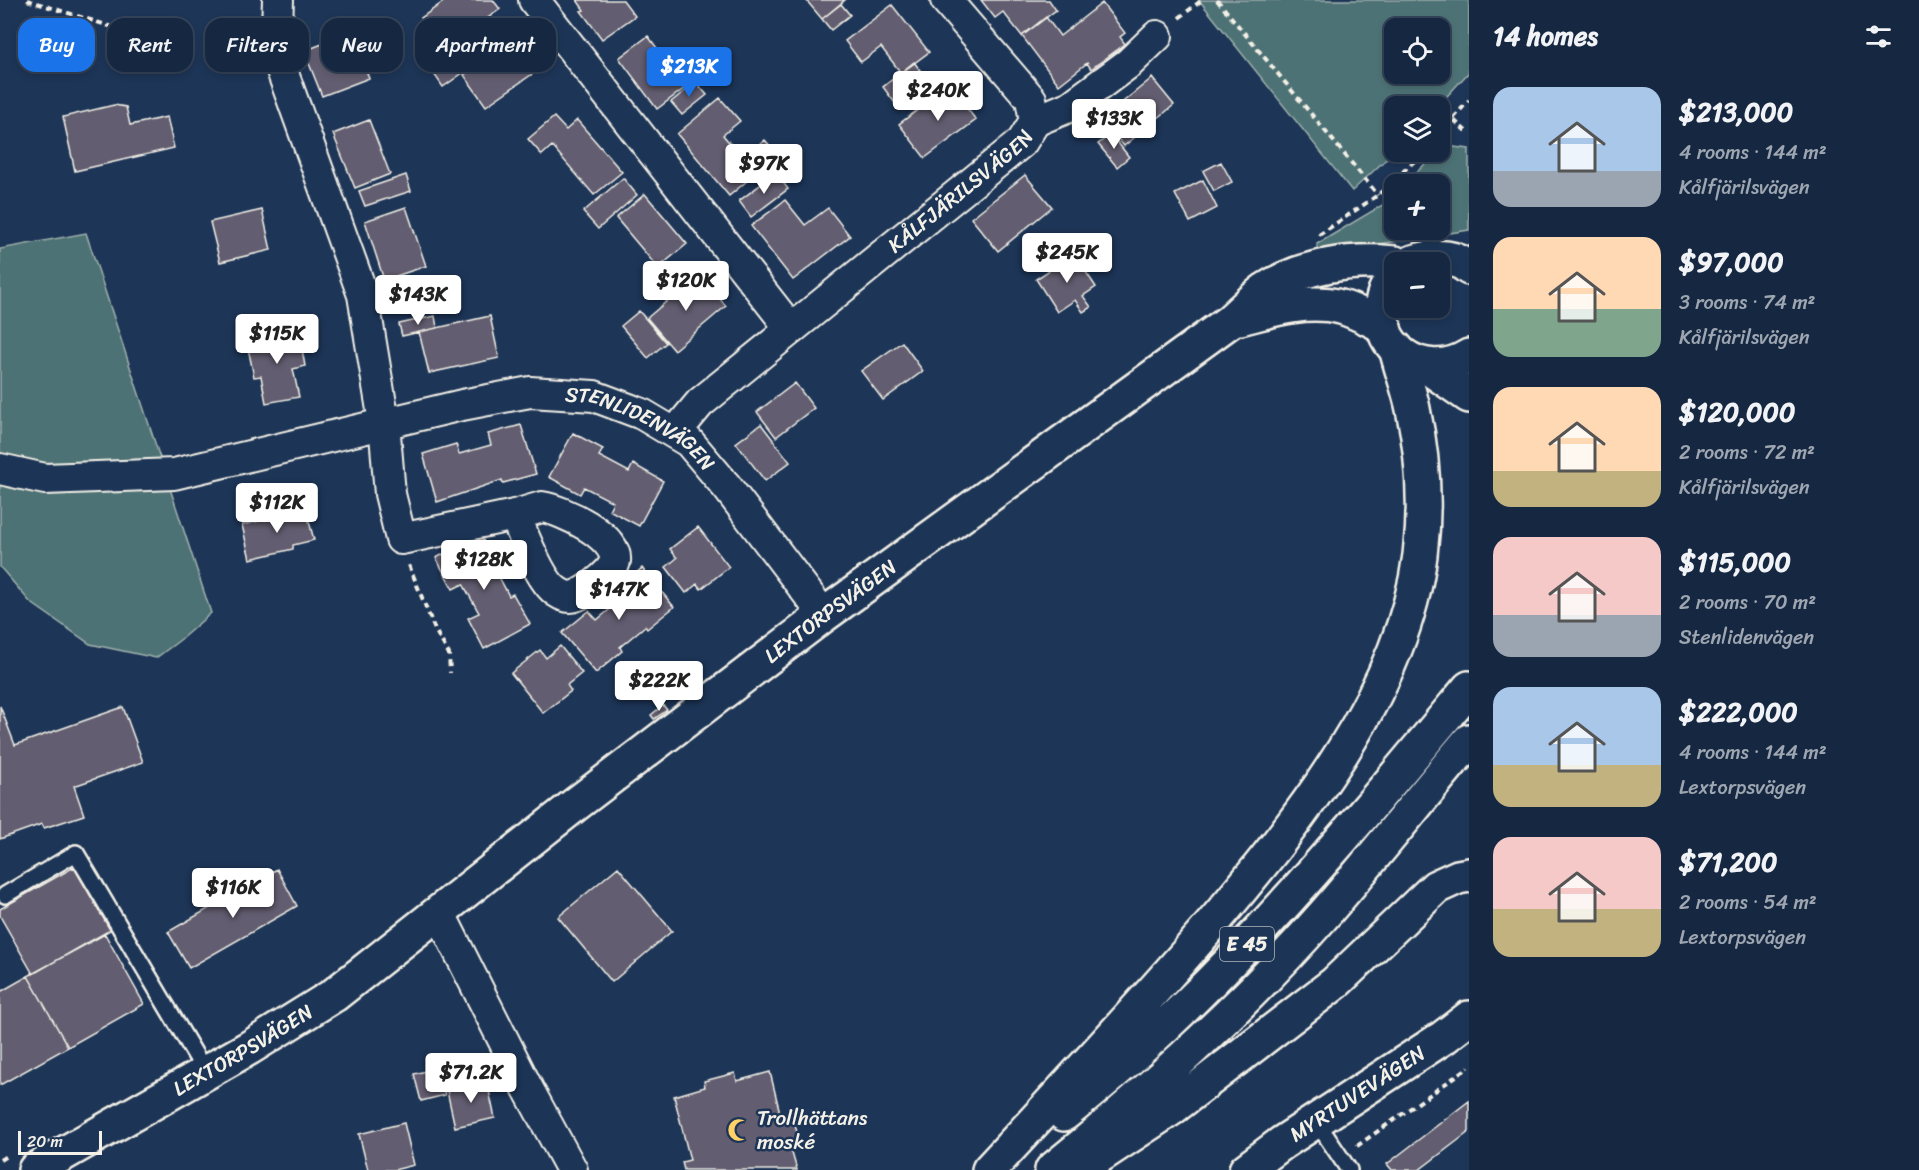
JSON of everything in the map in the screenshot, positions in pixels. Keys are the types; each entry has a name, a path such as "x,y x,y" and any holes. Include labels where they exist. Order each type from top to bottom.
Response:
{"main road":[{"name":"LEXTORPSVÄGEN","path":"36,1170 249,1048 334,995 576,804 824,615 1230,321 1266,290 1296,275 1329,265 1368,260 1384,262"},
{"path":"1384,300 1382,309 1384,316"},
{"name":"LEXTORPSVÄGEN","path":"1230,321 1297,304 1342,307 1390,337 1409,359 1426,366 1469,396"},
{"path":"989,1170 1163,982 1240,891 1297,818 1337,759 1370,703 1394,652 1408,612 1420,555 1423,506 1413,409 1385,318"},
{"path":"1426,366 1442,367 1469,356"},
{"name":"E 45","path":"995,1170 1124,1064 1215,977 1292,896 1469,687"},
{"name":"E 45","path":"1052,1170 1175,1066 1242,1001 1319,920 1469,741"},
{"path":"1074,1170 1095,1159 1171,1108 1335,983 1436,887 1458,877 1469,875"},
{"name":"MYRTUVEVÄGEN","path":"1246,1170 1316,1121 1444,1038 1469,1018"}],"street":[{"path":"278,0 276,54 363,296 384,422 390,494 401,539 515,515"},
{"path":"534,0 791,329"},
{"name":"KÅLFJÄRILSVÄGEN","path":"675,433 700,403 1022,142 1035,121 1031,99 946,0"},
{"path":"1035,121 1071,106 1129,63 1157,36"},
{"name":"STENLIDENVÄGEN","path":"0,469 45,479 174,474 384,422 531,392 594,396 642,414 689,442 727,487 824,615"},
{"path":"439,912 528,1089 572,1170"}],"lane":[{"path":"4,895 76,854 206,1073"},
{"path":"1316,1121 1345,1164"}],"path":[{"path":"27,0 107,25"},
{"path":"1217,0 1378,195"},
{"path":"1450,124 1469,100"},
{"path":"1454,120 1469,134"},
{"path":"401,539 435,630 449,654 450,673"},
{"path":"1345,1164 1469,1067"}],"green space":[{"path":"1199,0 1469,0 1469,72 1447,96 1384,96 1384,161 1352,191"},
{"path":"1450,148 1469,149 1469,230 1450,233 1450,174 1415,174 1427,162 1450,162"},
{"path":"1384,204 1384,240 1404,240 1320,253 1317,244"},
{"path":"86,233 211,613 156,658 90,644 30,602 0,567 0,249"}],"building":[{"path":"446,0 493,0 500,9 488,18 421,18"},
{"path":"577,0 623,0 635,16 602,39 581,11 584,10"},
{"path":"806,0 845,0 822,19"},
{"path":"981,0 1049,0 1056,10 1022,36 1003,12 995,18"},
{"path":"1102,3 1125,33 1120,37 1125,44 1091,69 1087,63 1059,85 1022,36 1046,17 1060,36"},
{"path":"841,4 850,15 831,30 822,19"},
{"path":"892,5 929,52 901,73 881,47 861,62 845,41"},
{"path":"648,36 686,87 657,109 619,58"},
{"path":"321,44 321,72 367,72 369,78 322,96 309,64 309,49"},
{"path":"914,62 926,78 895,103 883,87"},
{"path":"437,72 464,72 443,87 434,74"},
{"path":"468,72 535,72 486,106 464,75"},
{"path":"1152,78 1174,105 1124,146 1102,119"},
{"path":"696,82 707,95 682,115 671,102"},
{"path":"950,86 976,120 925,158 899,124"},
{"path":"720,98 740,121 723,135 743,159 765,140 778,155 729,196 677,134"},
{"path":"114,105 126,107 130,125 167,117 174,148 75,171 63,117"},
{"path":"554,117 566,130 577,120 622,172 594,195 552,146 542,155 528,139"},
{"path":"369,120 390,174 355,188 333,134"},
{"path":"1111,134 1129,157 1117,167 1098,144"},
{"path":"1221,162 1232,182 1214,191 1203,171"},
{"path":"776,173 788,189 751,217 739,201"},
{"path":"406,175 411,191 365,206 359,191"},
{"path":"1025,175 1052,207 998,251 971,218"},
{"path":"623,178 637,195 598,229 583,212"},
{"path":"1203,180 1217,208 1190,222 1175,194"},
{"path":"645,194 687,244 658,268 616,218"},
{"path":"785,200 805,225 828,208 850,236 793,280 751,226"},
{"path":"406,207 426,266 384,280 365,221"},
{"path":"262,210 271,250 220,262 210,222"},
{"path":"1074,254 1096,287 1083,296 1091,307 1083,312 1075,300 1057,312 1036,279"},
{"path":"699,274 726,306 674,350 647,318"},
{"path":"639,311 666,343 648,358 621,326"},
{"path":"435,316 437,328 402,336 399,324"},
{"path":"490,316 499,358 429,373 419,332"},
{"path":"299,332 305,366 293,369 299,397 266,403 261,376 254,377 247,343"},
{"path":"902,342 923,371 883,400 861,371"},
{"path":"795,383 814,408 776,437 757,412"},
{"path":"761,424 790,462 765,481 736,443"},
{"path":"521,425 536,474 503,483 502,480 437,502 423,454 456,444 459,454 491,445 488,434"},
{"path":"573,433 603,449 599,456 629,472 633,464 663,481 639,526 609,510 613,502 584,487 580,494 549,477"},
{"path":"306,510 314,540 293,545 293,549 250,559 242,525"},
{"path":"698,527 729,567 701,589 697,584 686,593 666,567 677,558 670,549"},
{"path":"480,535 497,565 494,567 509,596 513,594 530,624 484,649 468,618 479,613 463,584 453,589 436,558"},
{"path":"642,568 674,607 647,629 645,626 620,647 622,651 596,673 562,633 589,611 597,620 622,599 615,591"},
{"path":"560,646 582,673 567,685 571,691 543,713 511,673 540,650 546,658"},
{"path":"663,705 667,710 654,719 651,715"},
{"path":"0,706 15,745 123,707 143,762 74,786 84,815 44,828 42,824 0,839"},
{"path":"74,867 110,930 33,974 0,916 0,909"},
{"path":"618,867 672,931 612,982 558,917"},
{"path":"277,869 297,906 189,968 168,932"},
{"path":"105,934 144,1004 68,1047 28,976"},
{"path":"28,976 68,1047 0,1085 0,992"},
{"path":"438,1068 445,1095 421,1101 414,1074"},
{"name":"Trollhättans moské","path":"770,1072 781,1117 792,1114 800,1143 790,1146 797,1170 684,1170 682,1162 690,1160 674,1096 705,1087 704,1081 735,1073 737,1081"},
{"path":"487,1082 495,1118 455,1127 447,1091"},
{"path":"1469,1101 1469,1132 1419,1170 1392,1170 1387,1164"},
{"path":"404,1123 414,1165 394,1170 368,1170 359,1134"}],"place":[{"name":"Trollhättans moské","path":"739,1130"}]}
